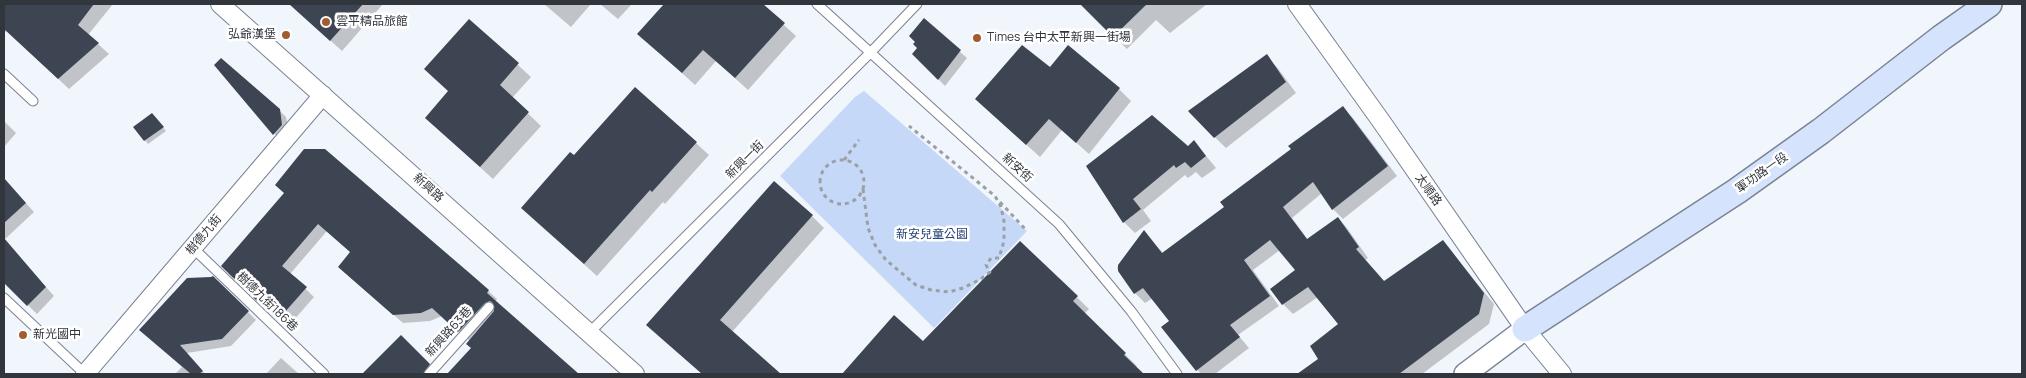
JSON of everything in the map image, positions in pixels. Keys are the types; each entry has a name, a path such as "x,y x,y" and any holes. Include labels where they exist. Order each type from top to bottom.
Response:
{"main road":[{"name":"軍功路一段","path":"1525,329 1737,191 1822,131 1987,4"}],"street":[{"name":"新興路","path":"220,4 635,374"},
{"name":"太順路","path":"1297,4 1381,121 1525,329 1562,374"},
{"name":"樹德九街","path":"85,374 323,95"},
{"path":"1465,374 1525,329"}],"lane":[{"name":"新安街","path":"816,4 872,52 1060,224 1131,311 1177,374"},
{"name":"新興一街","path":"589,333 872,52 917,4"},
{"path":"4,74 33,101"},
{"name":"樹德九街186巷","path":"193,248 324,374"},
{"path":"4,298 85,374"},
{"name":"新興路63巷","path":"429,374 489,306"}],"path":[{"path":"909,126 994,196 1027,230"},
{"path":"844,160 859,140"},
{"path":"863,188 856,199 844,204 832,201 822,192 820,185 822,172 831,162 844,160 856,165 863,176 868,228 875,245 886,260 916,284 931,290 949,292 963,288 981,279 990,272 986,265 991,258 999,258 1004,241 1004,221 1001,207 994,196"}],"green space":[{"name":"新安兒童公園","path":"864,91 1027,231 934,328 780,176 855,97"}],"building":[{"path":"4,4 94,4 78,25 99,43 58,79 4,29"},
{"name":"雲平精品旅館","path":"289,4 363,4 330,41"},
{"path":"664,4 763,4 785,23 735,78 703,50 682,73 637,34"},
{"path":"1080,4 1147,4 1113,37"},
{"path":"924,18 961,50 938,80 912,54 917,48 913,44 915,42 909,36"},
{"path":"469,19 519,63 500,85 529,112 480,167 425,118 448,91 424,69"},
{"path":"1022,45 1050,67 1068,45 1120,88 1076,143 1049,119 1026,145 975,99"},
{"path":"1267,54 1286,82 1214,138 1188,111"},
{"path":"221,58 280,109 282,125 273,135 214,65"},
{"path":"635,87 697,142 652,192 650,190 584,264 521,208 570,152 574,155"},
{"path":"1343,106 1388,166 1332,210 1313,182 1283,207 1307,239 1338,217 1359,247 1356,249 1384,281 1443,240 1484,293 1479,314 1399,374 1297,374 1318,359 1310,346 1338,324 1308,287 1282,305 1270,289 1295,270 1270,240 1244,260 1270,296 1230,325 1240,337 1196,371 1161,327 1169,321 1143,288 1134,294 1118,271 1118,265 1144,230 1162,253 1224,207 1220,202 1291,149 1288,146"},
{"path":"152,113 164,127 144,141 133,127"},
{"path":"1152,115 1188,146 1194,140 1206,156 1191,168 1185,162 1176,168 1174,165 1133,199 1141,209 1123,223 1086,166"},
{"path":"304,149 325,149 489,290 487,293 579,374 447,374 471,348 466,344 494,311 493,303 490,301 485,303 458,332 432,308 421,313 393,315 338,267 350,252 318,224 282,266 307,287 284,313 264,296 258,302 221,266 284,193 275,185"},
{"path":"4,178 26,203 4,223"},
{"path":"774,181 813,215 720,320 781,374 702,374 646,325"},
{"path":"4,238 46,287 27,306 4,283"},
{"path":"1020,241 1078,296 1073,301 1126,353 1124,355 1144,374 842,374 894,315 923,341"},
{"path":"213,276 249,311 222,339 180,345 203,371 199,374 191,374 139,330 187,278"},
{"path":"401,335 430,364 423,374 362,374"}],"place":[{"name":"雲平精品旅館","path":"326,22"},
{"name":"弘爺漢堡","path":"286,35"},
{"name":"Times 台中太平新興一街場","path":"977,38"},
{"name":"新光國中","path":"23,335"}]}
